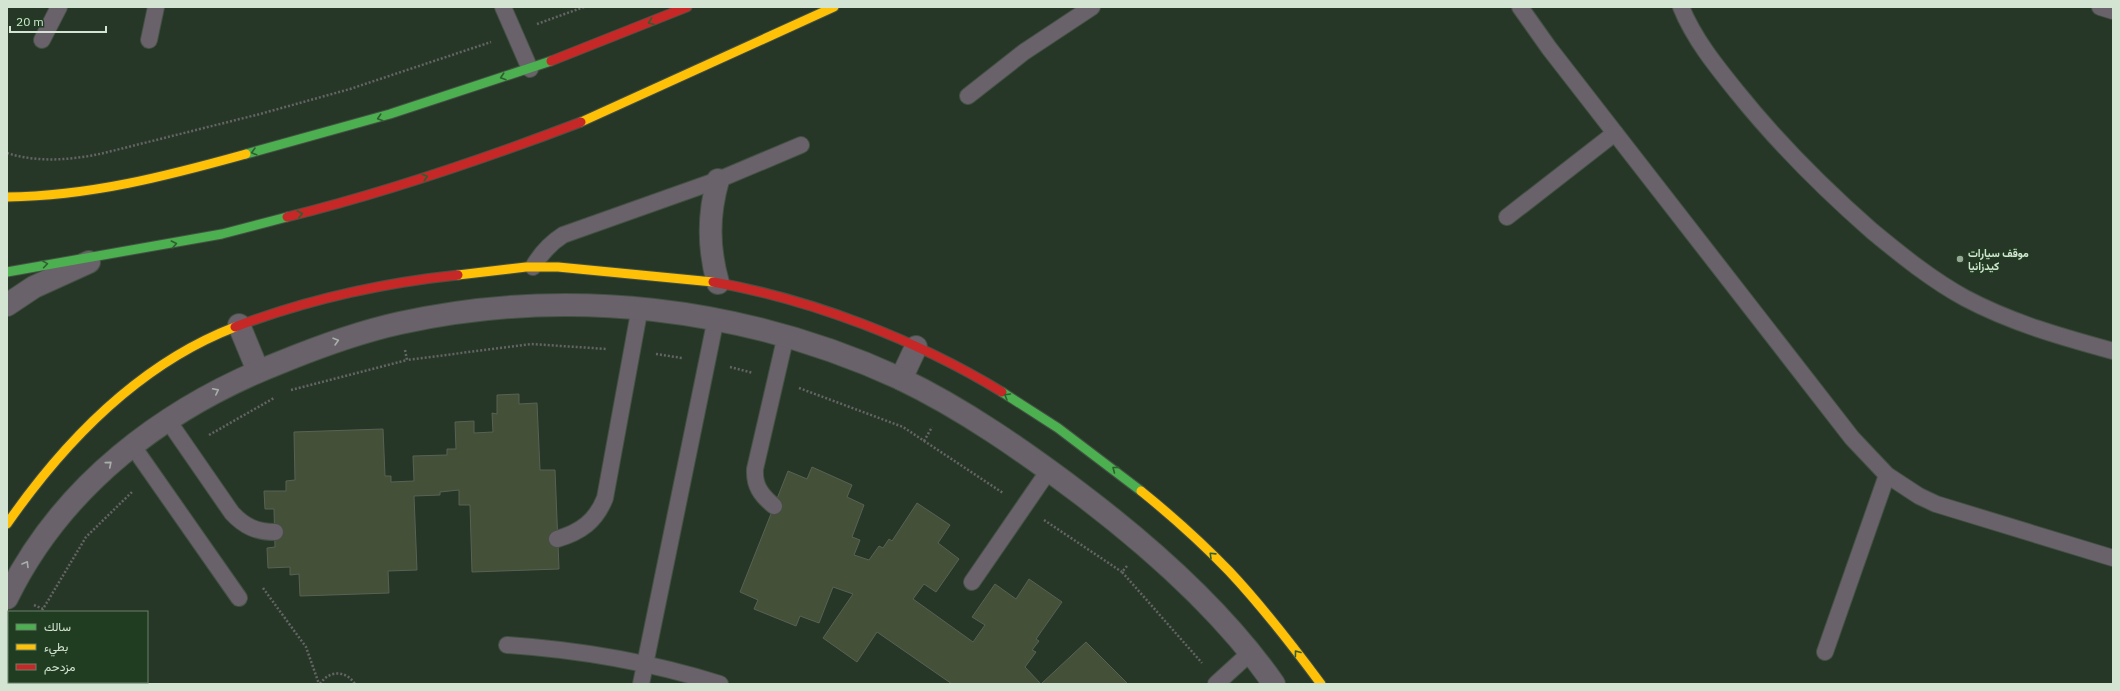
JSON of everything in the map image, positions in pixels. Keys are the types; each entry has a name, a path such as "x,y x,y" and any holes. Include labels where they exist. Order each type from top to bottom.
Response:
{"street":[{"path":"7,272 44,264 100,257 222,234 351,200 478,160 602,114 834,7"},
{"path":"7,197 42,198 98,191 163,177 365,123 530,69 681,8"},
{"path":"718,180 712,200 710,242 718,283"},
{"path":"7,305 34,287 66,270 100,257"},
{"path":"7,524 46,471 79,435 115,402 153,372 194,345 239,326 306,304 378,285 533,267 592,269 718,283 807,305 916,347 963,371 1024,406 1077,441 1128,479 1170,515 1228,571 1276,625 1321,684"},
{"path":"7,598 28,560 50,526 91,481 132,445 167,419 212,393 258,371 328,343 400,323 472,311 560,304 640,307 716,318 786,335 841,354 901,379 946,403 1049,470 1145,545 1186,583 1250,652 1268,682"},
{"path":"239,326 258,371"},
{"path":"901,379 916,347"}],"lane":[{"path":"42,40 59,7"},
{"path":"148,40 156,7"},
{"path":"503,7 530,69"},
{"path":"968,96 1024,52 1092,7"},
{"path":"1520,7 1615,133 1852,438 1887,475 1919,496 1936,504 2113,558"},
{"path":"1681,7 1710,59 1753,112 1817,181 1888,244 1921,269 1964,298 2047,333 2113,351"},
{"path":"2100,7 2113,11"},
{"path":"1507,217 1615,133"},
{"path":"533,267 540,254 551,243 563,235 718,180 802,145"},
{"path":"557,539 582,529 600,510 605,498 640,307"},
{"path":"641,684 716,318"},
{"path":"774,506 761,494 756,485 755,469 786,335"},
{"path":"167,419 232,513 240,522 262,532 275,532"},
{"path":"132,445 238,598"},
{"path":"972,582 1049,470"},
{"path":"1825,652 1887,475"},
{"path":"507,645 599,654 645,663 720,684"},
{"path":"1217,683 1250,652"}],"path":[{"path":"7,153 58,160 81,158 260,114 350,89 439,60 584,7"},
{"path":"1145,545 1122,572 1217,683"},
{"path":"320,684 331,674 338,673 346,675 355,684"}],"building":[{"path":"519,394 519,404 537,403 540,470 555,470 559,569 472,572 470,505 459,505 459,490 440,492 440,495 414,496 417,570 388,571 389,593 300,596 299,574 290,575 290,567 268,568 267,548 275,547 274,509 265,509 264,491 286,491 286,481 295,480 294,432 383,429 385,476 391,476 391,482 414,481 413,456 447,455 447,449 456,449 455,422 474,421 474,433 493,432 492,413 497,414 497,395"},
{"path":"812,467 852,485 847,497 864,505 852,537 860,540 854,555 869,560 879,546 883,548 889,539 892,541 917,503 950,525 938,543 959,559 936,592 924,584 913,599 973,642 985,625 972,617 995,584 1016,599 1029,579 1062,602 1036,639 1039,641 1032,650 1036,652 1025,667 1041,684 952,684 877,632 857,662 823,638 853,594 833,587 819,623 800,616 796,626 754,609 758,600 740,592 788,471 807,479"},
{"path":"1086,642 1128,684 1041,684"}],"traffic: fast":[{"path":"246,154 390,114 551,61"},
{"path":"7,272 222,234 287,217"},
{"path":"1002,392 1058,428 1141,491"}],"traffic: slow":[{"path":"581,122 834,7"},
{"path":"7,197 38,196 98,189 158,177 246,154"},
{"path":"458,275 526,267 558,267 713,282"},
{"path":"7,524 53,464 79,435 106,409 136,384 167,362 200,343 235,327"},
{"path":"1141,491 1164,510 1229,571 1276,626 1321,684"}],"traffic: jam":[{"path":"551,61 687,7"},
{"path":"287,217 399,186 508,149 581,122"},
{"path":"235,327 262,317 345,294 430,278 458,275"},
{"path":"713,282 750,289 788,299 862,324 935,355 1002,392"}],"place":[{"name":"موقف سيارات كيدزانيا","path":"1960,259"}]}
